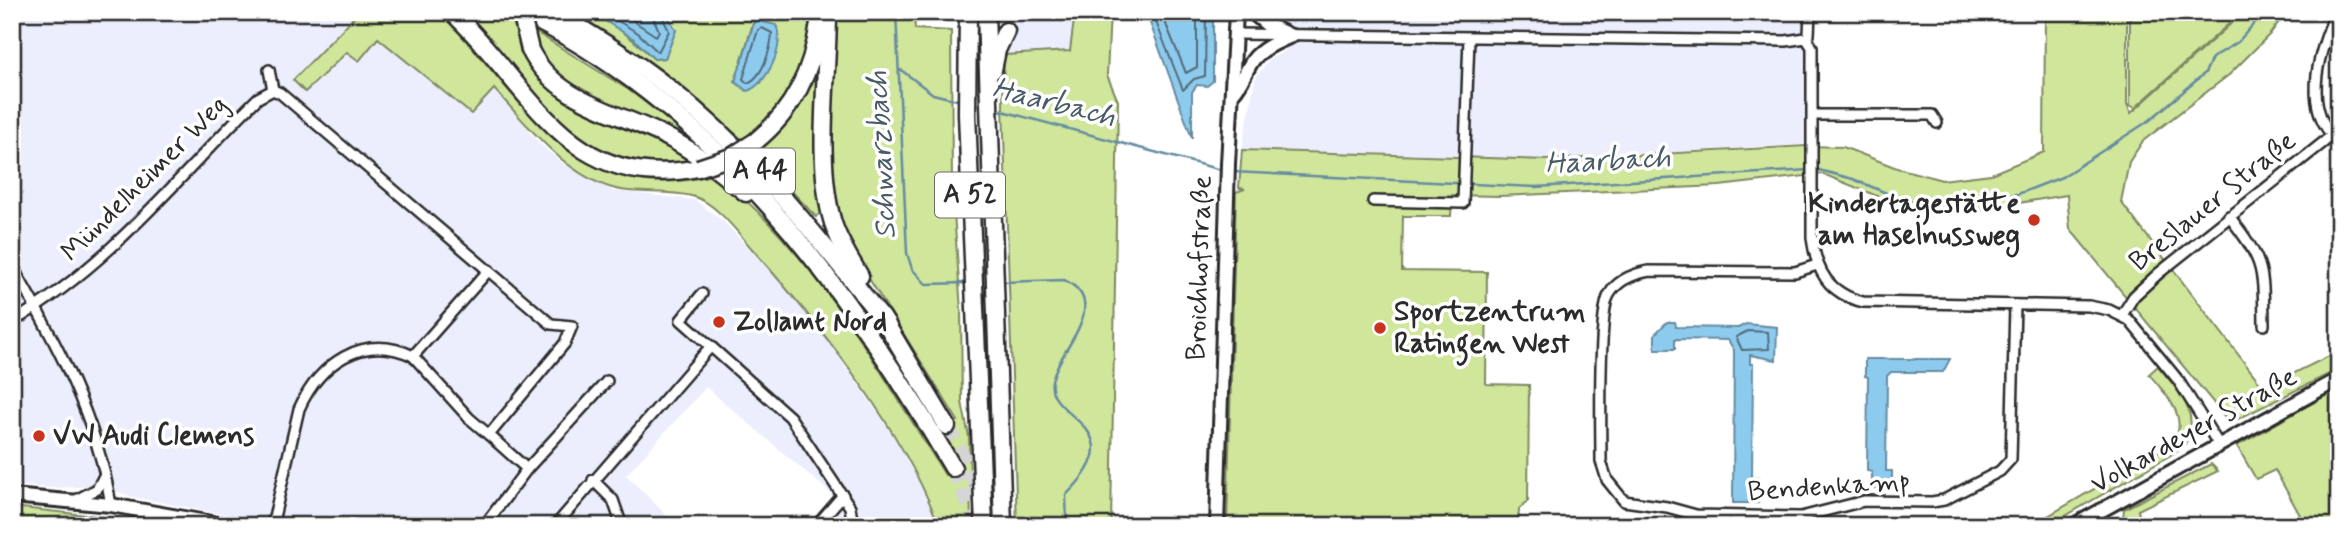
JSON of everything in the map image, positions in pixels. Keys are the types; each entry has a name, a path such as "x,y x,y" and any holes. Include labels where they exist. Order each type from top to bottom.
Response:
{"highway":[{"path":"452,12 476,35 547,123 583,150 606,161 640,171 667,172 698,168 731,157 756,141 781,117 803,82 814,49 820,12"},
{"path":"520,12 530,50 544,73 564,90 684,147 788,226"},
{"name":"A 44","path":"520,12 599,57 662,103 710,144 788,226 880,350 953,468"},
{"name":"A 44","path":"554,12 607,44 670,89 721,133 795,209 887,326 947,426"},
{"path":"828,12 828,200 840,241 887,326"},
{"name":"A 52","path":"968,12 967,114 984,526"},
{"name":"A 52","path":"986,12 1003,526"},
{"path":"990,92 997,50 1006,31"}],"main road":[{"name":"Broichhofstraße","path":"1217,526 1227,181 1236,12"},
{"path":"1252,12 1266,24 1291,36"},
{"path":"1233,93 1244,81 1258,56 1291,36"},
{"name":"Volkardeyer Straße","path":"2073,526 2339,379"},
{"path":"12,496 111,505 229,526"}],"street":[{"path":"1235,34 1786,41 1806,38 1809,35 1810,12"},
{"path":"2335,132 2319,118 2318,110 2319,61 2336,12"},
{"path":"1373,201 1463,203 1469,38"},
{"path":"1806,38 1812,47 1812,237 1817,265 1837,292 1863,302 2089,306 2122,315 2178,380 2219,444"},
{"name":"Mündelheimer Weg","path":"269,70 272,90"},
{"name":"Mündelheimer Weg","path":"272,90 280,93 551,324 572,326 565,343 489,435"},
{"name":"Mündelheimer Weg","path":"12,322 89,269 155,207 258,98 272,90"},
{"path":"1813,115 1932,116 1937,123"},
{"name":"Breslauer Straße","path":"2122,315 2134,296 2159,273 2335,132"},
{"path":"2229,216 2256,251 2262,267 2264,325"},
{"name":"Bendenkamp","path":"1817,265 1795,272 1649,271 1627,278 1609,293 1603,318 1601,461 1607,480 1624,501 1667,507 1696,515 1801,517 1864,501 1932,502 1954,496 2000,471 2011,458 2015,400 2015,305"},
{"path":"12,266 37,307 85,408 105,474 111,505"},
{"path":"413,356 489,270"},
{"path":"702,294 681,320 790,416 850,507 853,526"},
{"path":"555,526 711,346"},
{"path":"272,526 305,397 330,367 348,352 363,349 401,350 413,356 469,418 527,468"},
{"path":"484,526 527,468 607,381"},
{"path":"71,501 91,493 105,474"},
{"path":"593,480 613,500 622,526"},
{"path":"816,526 843,495"}],"shaded area":[{"path":"12,12 414,12 494,88 540,144 561,162 613,191 695,200 724,222 791,293 825,337 890,430 931,504 939,526 809,526 835,497 706,387 626,475 677,526 284,526 133,497 99,486 52,488 12,485"},
{"path":"1003,12 1075,12 1070,51 1004,55"},
{"path":"1271,12 1805,12 1805,144 1549,160 1242,150 1255,79 1269,60 1285,51 1283,20"}],"green space":[{"path":"359,12 439,12 527,111 556,140 588,162 624,177 666,182 716,174 752,206 815,276 870,354 945,475 957,467 938,432 958,421 858,261 841,222 835,199 832,156 832,12 914,12 915,29 951,31 952,184 961,311 962,402 969,437 971,526 939,526 904,453 858,380 779,280 727,220 703,200 676,193 626,191 598,182 580,173 549,148 494,89 471,114 378,38 359,61 347,52 305,92 293,80"},
{"path":"458,12 501,12 513,18 522,52 649,136 693,160 653,162 617,156 586,142 558,122 531,97"},
{"path":"573,12 596,16 606,21 654,59 665,58 676,30 665,12 814,12 808,50 794,85 772,115 743,140 640,55","holes":["754,20 775,54 761,83 735,82"]},
{"path":"1075,12 1110,12 1107,75 1118,101 1111,526 1017,526 1003,105 1004,55 1070,51"},
{"path":"2045,12 2127,12 2127,104 2131,113 2244,12 2286,12 2270,34 2230,74 2143,141 2129,162 2121,202 2264,388 2339,351 2339,369 2234,421 2226,418 2070,229 2067,195 1976,210 1919,213 1823,174 1719,186 1499,196 1452,195 1451,216 1403,216 1402,271 1487,272 1486,384 1529,385 1528,501 1519,509 1518,526 1227,526 1236,192 1245,189 1239,188 1242,150 1549,160 1806,146 1843,147 1897,168 1942,180 1991,174 2044,152"},
{"path":"2130,12 2242,12 2135,108 2130,105"},
{"path":"529,28 629,90 715,156 589,98 545,65"},
{"path":"823,50 826,208 816,217 756,153 779,131 798,107"},
{"path":"2158,366 2181,395 2190,416 2188,438 2181,449 2048,526 2031,526 2174,442 2179,423 2177,414 2168,397 2149,374"},
{"path":"2339,388 2339,526 2306,526 2275,470 2256,479 2237,446"},
{"path":"2211,464 2218,471 2138,510 2141,526 2105,526 2123,518 2124,509"},
{"path":"12,507 95,516 137,526 12,526"}],"water":[{"path":"591,12 665,12 676,30 665,58 654,59 634,39"},
{"path":"1146,12 1213,12 1213,81 1207,86 1197,85 1192,92 1192,138"},
{"path":"755,20 776,25 778,43 768,73 747,91 735,82"},
{"path":"1667,322 1675,322 1676,327 1738,328 1746,324 1777,327 1776,360 1750,355 1750,364 1753,364 1752,478 1758,478 1758,503 1733,503 1734,350 1728,340 1675,339 1675,349 1655,349 1655,334"},
{"path":"1865,359 1950,359 1943,372 1891,372 1887,376 1886,471 1892,471 1892,488 1872,488 1872,472 1867,471 1868,377 1865,376"}],"waterway":[{"name":"Schwarzbach","path":"896,12 907,253 912,269 926,284 968,283"},
{"name":"Haarbach","path":"1815,169 1853,179 1903,200 1928,205 2018,194 2062,177 2150,120 2205,73 2212,58 2238,42 2264,12"},
{"name":"Haarbach","path":"901,70 933,94 961,101"},
{"name":"Haarbach","path":"995,109 1225,171"},
{"name":"Haarbach","path":"1232,172 1536,187 1809,170"},
{"name":"Schwarzbach","path":"1003,282 1064,280 1078,290 1084,301 1079,328 1052,381 1054,394 1061,405 1084,426 1092,438 1094,453 1086,472 1066,495 1067,526"}],"tunnel":[{"path":"947,426 998,526"},
{"path":"953,468 979,526"}],"place":[{"name":"Kindertagestätte am Haselnussweg","path":"2034,220"},
{"name":"Zollamt Nord","path":"719,322"},
{"name":"Sportzentrum Ratingen West","path":"1380,328"},
{"name":"VW Audi Clemens","path":"39,436"}]}
